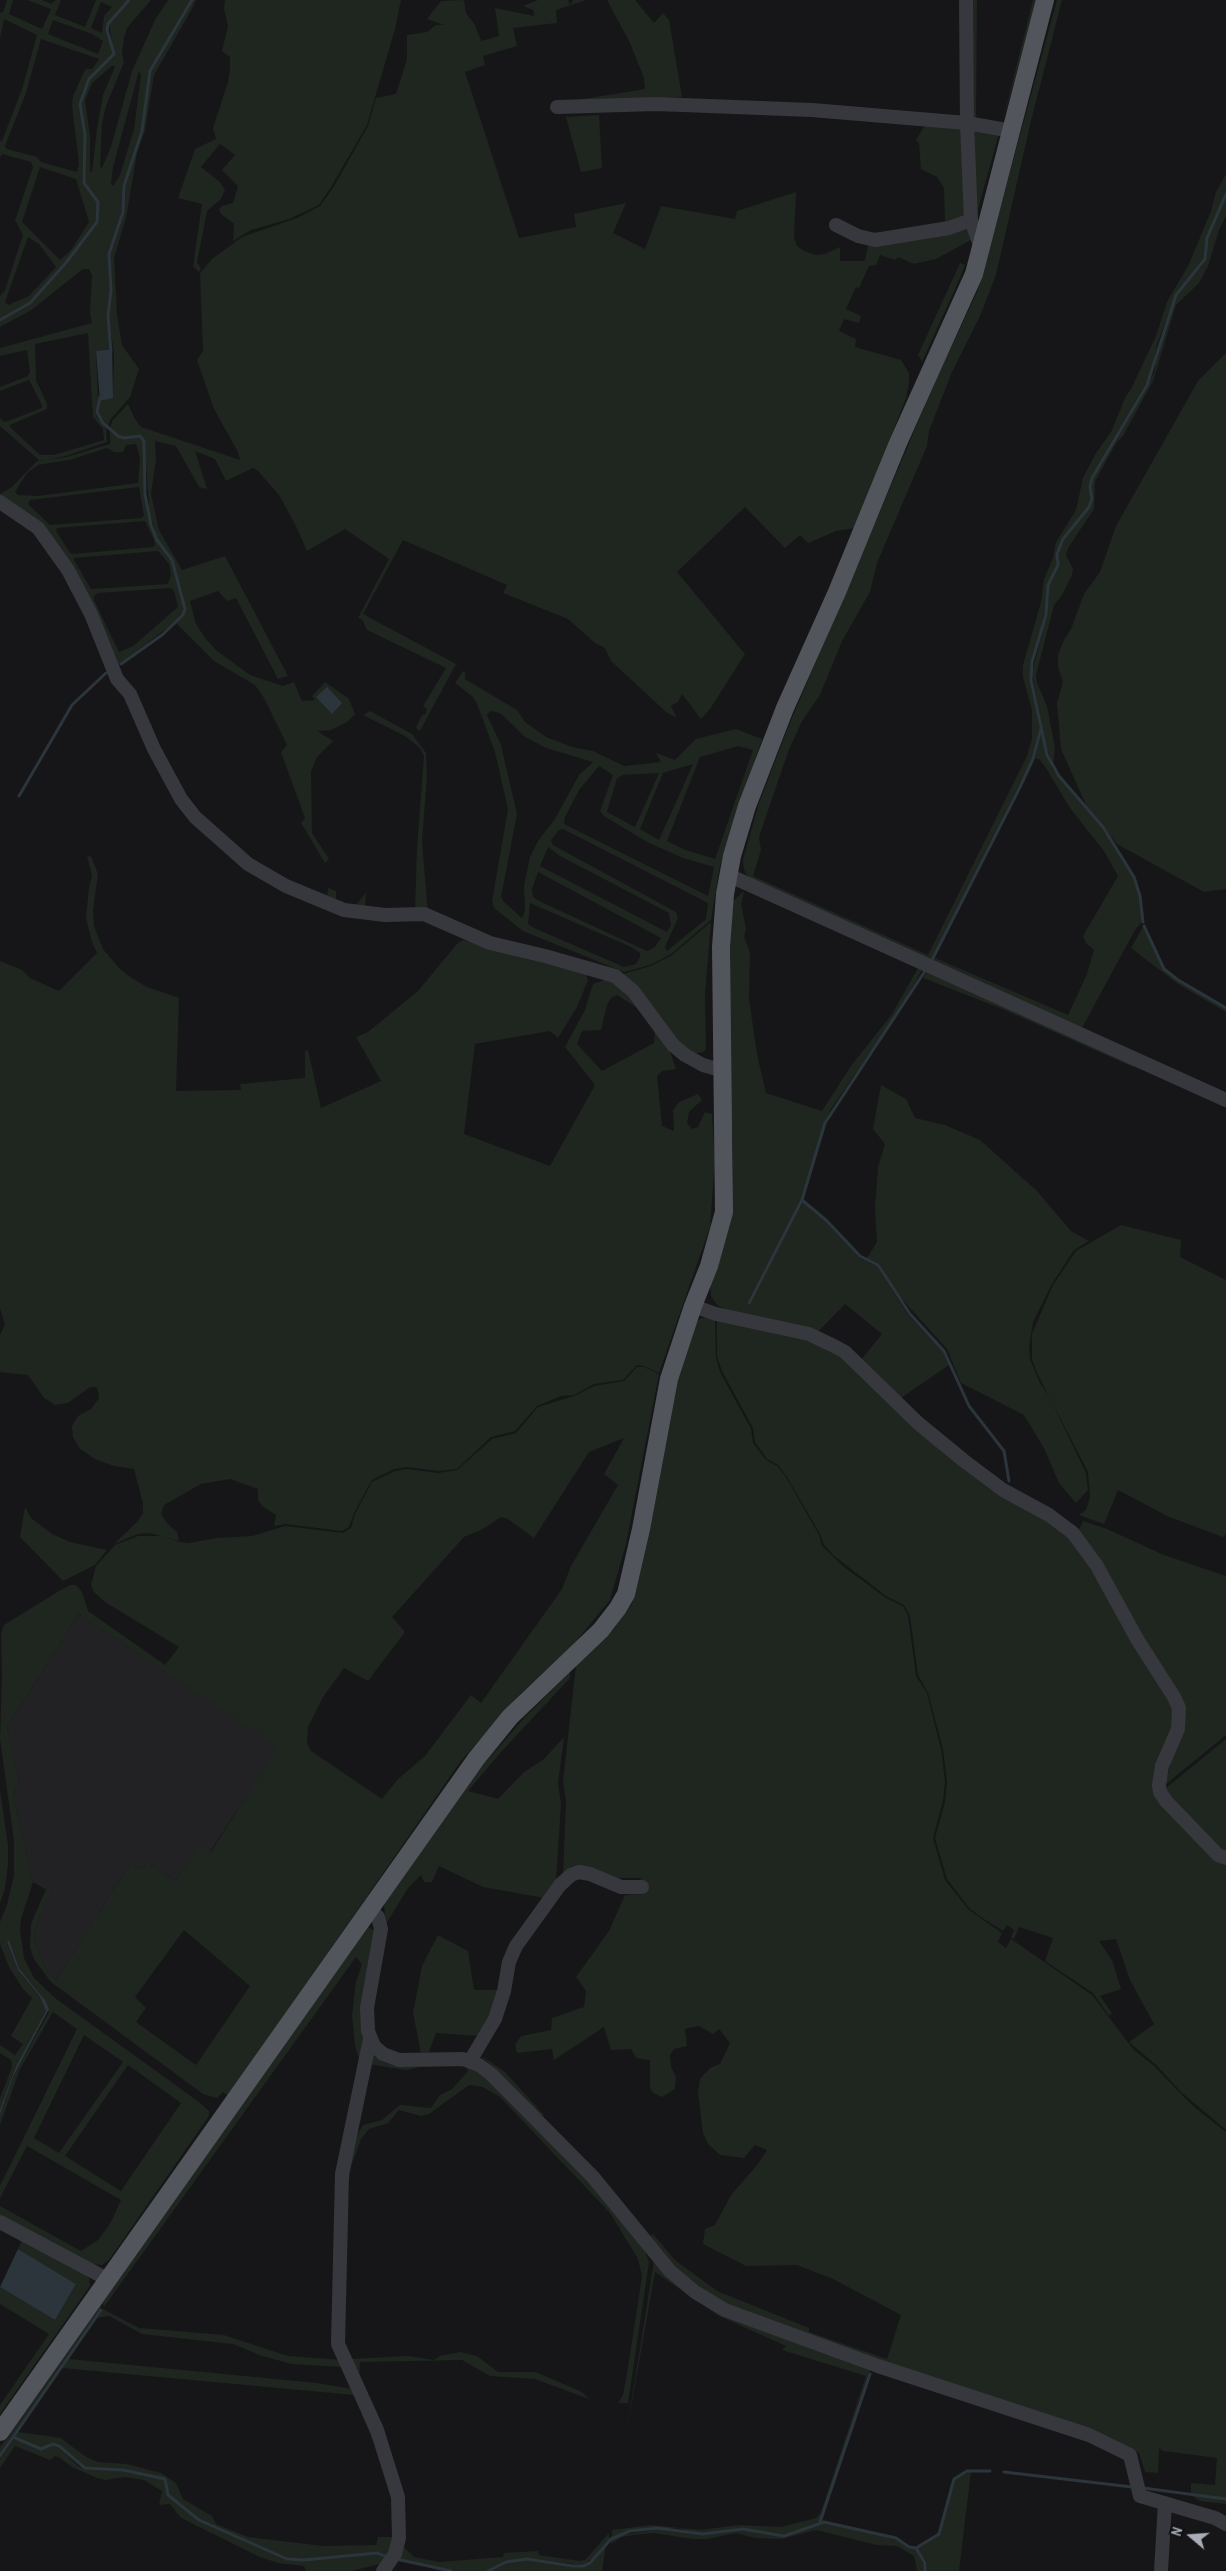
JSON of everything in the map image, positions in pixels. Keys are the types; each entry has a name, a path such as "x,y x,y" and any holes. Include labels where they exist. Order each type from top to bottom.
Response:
{"main road":[{"path":"0,2432 109,2280 369,1908 492,1738 517,1710 601,1630 618,1608 632,1574 669,1379 693,1306 709,1266 724,1212 724,1071 721,947 728,875 747,806 785,708 837,592 898,443 966,294 981,248 1045,0"}],"street":[{"path":"966,0 967,123 971,220 981,248"},
{"path":"557,107 657,104 812,110 967,123 1012,131"},
{"path":"836,225 858,236 875,240 949,228 971,220"},
{"path":"0,502 38,528 68,570 91,614 117,679 130,694 154,749 181,799 202,824 248,864 286,886 344,910 385,915 424,914 469,936 490,943 615,976 633,990 674,1045 685,1055 703,1065 724,1071"},
{"path":"728,875 1226,1100"},
{"path":"693,1306 716,1314 809,1334 845,1352 918,1422 963,1460 1003,1490 1049,1515 1073,1533 1097,1566 1137,1639 1179,1708 1178,1729 1162,1766 1159,1785 1160,1792 1166,1801 1218,1855 1226,1858"},
{"path":"470,2061 495,2019 504,1991 509,1962 516,1946 560,1885 570,1875 580,1872 590,1874 621,1887 642,1887"},
{"path":"369,1908 378,1917 381,1929 367,2008 370,2039 342,2174 338,2344 377,2430 398,2497 396,2554 383,2571"},
{"path":"370,2039 374,2046 383,2054 399,2060 454,2059 470,2061 491,2074 555,2141 593,2177 670,2271 708,2301 725,2310 878,2366 1089,2435 1130,2455 1140,2496 1215,2518 1226,2524"},
{"path":"0,2222 109,2280"},
{"path":"1161,2571 1164,2503"}],"shaded area":[{"path":"7,0 13,0 9,14 42,29 51,9 27,0 42,0 51,4 56,0 61,0 55,15 85,27 96,0 128,0 107,24 106,30 113,54 89,78 79,104 84,135 84,183 98,202 96,222 65,264 29,302 0,319 0,296 5,290 23,235 15,220 33,167 31,162 2,154 0,158 0,141 2,141 22,89 37,35 4,19 0,38 0,13 3,12","holes":["101,2 112,7 104,16 102,33 91,28","53,20 92,34 103,41 98,54 48,34","41,39 99,59 92,69 86,69 73,96 72,106 79,164 77,172 41,162 37,157 7,149 5,146 26,93","40,167 76,179 89,222 71,250 60,260 22,222","28,237 39,244 56,267 29,296 8,305 5,302"]},
{"path":"130,0 151,0 127,28 124,38 122,53 124,62 106,106 102,123 100,167 102,168 111,147 132,71 155,20 168,0 191,0 150,71 141,131 124,186 122,211 108,254 110,290 107,316 111,349 96,351 98,399 96,412 97,417 106,428 107,442 66,456 40,461 0,426 0,418 4,422 8,421 42,408 42,405 29,380 0,391 0,387 28,376 30,372 27,350 0,356 0,348 92,323 90,314 92,275 89,269 83,269 30,311 0,327 0,321 31,304 66,265 98,222 99,201 85,183 86,135 81,104 90,79 114,54 109,24","holes":["113,65 115,67 103,95 92,172 90,171 90,136 85,101 92,83","139,71 141,75 134,129 120,175 113,186 111,184 113,167","88,333 93,417 103,429 104,440 54,455 40,455 10,427 10,425 47,409 47,404 36,380 35,344"]},
{"path":"193,0 196,0 192,9 154,75 145,130 137,153 126,218 114,258 117,315 122,345 139,369 130,397 110,420 108,427 98,412 100,401 113,397 114,352 108,316 111,290 109,254 124,212 125,186 143,131 151,71"},
{"path":"225,0 401,0 395,29 367,125 319,205 289,219 251,230 233,241 234,224 221,214 219,209 222,206 233,203 238,186 222,170 235,155 220,144 201,167 220,182 225,190 221,199 207,211 197,262 201,269 199,272 193,266 202,204 178,198 195,149 216,139 213,128 228,82 230,69 230,57 222,51 228,26 224,9"},
{"path":"464,0 466,13 475,25 481,41 499,36 495,8 534,16 533,10 523,6 538,0 568,0 570,5 573,0 586,0 556,10 557,23 513,28 517,46 483,56 485,65 465,72 519,238 576,227 574,214 626,203 613,233 645,249 661,206 735,219 737,211 796,192 794,238 797,246 804,251 816,255 825,254 840,247 840,261 865,261 868,245 967,227 973,233 971,240 936,259 914,264 898,257 895,260 880,255 876,265 869,266 859,288 856,287 846,309 861,316 859,323 844,319 839,331 856,339 855,347 901,360 909,373 906,398 855,528 836,531 808,543 800,535 785,548 745,507 677,572 745,654 710,709 701,719 682,694 678,702 671,706 677,718 666,712 611,661 605,648 595,643 568,619 503,593 507,585 403,540 363,614 456,664 420,731 416,728 427,709 423,706 446,668 367,630 362,619 358,618 389,559 345,529 307,551 279,495 257,470 253,468 226,481 215,459 195,451 207,489 199,487 176,446 155,441 156,459 151,494 159,530 182,570 225,556 288,676 278,679 236,598 227,601 218,591 190,601 196,624 205,638 217,651 250,675 283,686 294,682 302,701 315,700 312,696 325,682 348,698 351,704 355,714 347,722 331,730 317,731 333,741 317,757 311,772 312,833 329,859 325,863 301,823 305,818 281,752 287,745 264,698 255,685 214,661 176,623 184,616 186,608 173,560 158,540 150,515 144,441 140,436 124,438 110,429 112,421 128,404 141,427 240,460 238,452 214,409 197,360 203,351 200,273 212,259 242,237 297,218 320,206 333,188 368,126 376,98 396,94 407,59 407,35 427,32 436,25 444,25 427,19 441,1"},
{"path":"607,0 635,0 654,23 663,13 669,20 682,97 565,102 645,89 644,78 630,43"},
{"path":"968,0 977,0 976,122 972,121"},
{"path":"1033,0 1037,0 1001,128"},
{"path":"1057,0 1062,0 1031,121 996,275 980,316 952,372 929,431 927,446 877,563 870,592 842,641 820,695 802,721 788,752 759,837 761,850 753,876 928,955 1027,756 1032,739 1032,710 1023,677 1023,665 1041,602 1044,579 1053,558 1056,542 1076,510 1083,478 1096,453 1111,432 1126,396 1156,336 1167,302 1189,264 1211,211 1216,192 1226,174 1226,192 1206,238 1204,259 1175,295 1157,345 1152,373 1091,477 1089,487 1091,499 1088,507 1062,538 1056,554 1057,565 1047,585 1045,615 1031,662 1030,680 1040,725 1032,759 932,957 932,960 935,958 1068,1015 1087,974 1094,950 1086,943 1083,936 1118,876 1104,851 1070,808 1046,768 1039,759 1035,759 1041,732 1052,768 1103,827 1133,877 1140,896 1142,922 1135,930 1082,1028 750,880 744,870 743,859 759,803 789,725 936,380 977,292"},
{"path":"599,115 602,168 581,172 566,117"},
{"path":"925,125 962,129 967,216 945,225 944,188 937,177 921,169 919,143 916,140"},
{"path":"973,129 997,135 998,137 977,213"},
{"path":"1226,196 1226,216 1219,230 1208,266 1199,283 1176,305 1153,381 1123,436 1116,443 1098,476 1095,482 1094,509 1068,548 1066,555 1073,569 1072,575 1062,595 1054,605 1036,675 1037,683 1047,706 1055,747 1053,767 1045,744 1032,673 1047,615 1049,585 1059,565 1058,554 1064,539 1090,507 1093,500 1091,487 1093,478 1154,373 1159,346 1170,318 1171,309 1182,286 1201,267 1206,259 1207,238"},
{"path":"960,263 965,265 922,362 918,355"},
{"path":"112,349 113,398 100,401 96,351"},
{"path":"1226,353 1226,889 1204,892 1117,844 1086,805 1061,749 1057,703 1063,682 1058,667 1058,655 1071,629 1084,594 1100,572 1116,526 1198,381"},
{"path":"110,431 124,439 140,437 143,441 145,494 150,525 157,541 171,561 184,609 182,615 175,622 115,667 53,541 0,500 0,494 12,487 37,461 67,457 110,444","holes":["136,444 140,458 138,483 38,496 18,495 15,492 27,473 38,465 69,460 107,448 114,452 123,452 126,445","139,487 144,516 141,518 50,525 28,504 30,500","145,521 155,545 153,547 73,554 70,553 56,531 57,528","158,551 169,564 171,575 168,584 91,589 74,558","171,588 174,591 178,607 133,646 119,652 94,600 94,596 98,593"]},
{"path":"463,671 465,672 465,679 517,710 525,722 546,737 572,747 593,751 624,766 661,762 656,753 675,760 696,739 736,729 762,739 720,865 711,920 671,954 650,965 624,972 523,931 494,908 492,901 508,809 495,752 477,704 473,697 455,683","holes":["490,711 500,713 525,737 546,748 593,762 579,775 555,819 538,841 530,857 524,886 525,911 522,918 501,897 517,814 501,745 487,715","738,746 753,750 715,859 683,849 667,841 700,757","693,764 659,840 640,829 663,773","599,766 613,775 600,811 604,816 647,842 683,858 714,867 708,896 564,824 565,817 579,790","659,773 635,827 607,812 617,778 623,775","563,829 708,903 706,919 667,951 665,947 678,918 676,912 553,845 551,840 559,830","548,847 560,856 669,913 671,925 667,932 540,866","538,872 661,938 655,947 647,951 533,897 532,889","530,903 631,947 640,953 636,964 624,967 528,924"]},
{"path":"327,687 342,703 332,714 316,697"},
{"path":"370,711 412,734 426,753 427,775 422,842 428,913 356,910 326,903 298,892 269,875 242,855 206,826 195,812 240,850 270,872 300,888 327,899 328,888 336,891 336,901 355,906 366,893 365,908 415,910 417,848 424,756 420,748 405,736 363,715"},
{"path":"91,856 98,874 93,910 94,926 103,949 119,968 130,977 147,987 179,998 176,1091 241,1090 240,1084 305,1078 305,1051 308,1050 321,1108 381,1081 356,1037 368,1032 418,991 457,944 463,940 585,973 588,980 577,1007 558,1038 550,1031 475,1044 464,1134 550,1166 595,1085 565,1047 585,1010 593,984 607,979 616,982 644,1012 617,995 611,998 607,1005 601,1030 582,1031 577,1044 602,1071 654,1043 655,1026 667,1043 676,1069 662,1071 657,1076 662,1126 674,1131 673,1110 679,1102 698,1094 702,1100 689,1112 687,1123 692,1129 698,1127 705,1112 712,1114 715,1159 710,1227 659,1373 637,1365 623,1380 594,1384 574,1395 561,1396 537,1406 515,1431 491,1437 457,1469 438,1471 407,1467 394,1469 372,1480 354,1513 349,1527 342,1531 285,1524 274,1526 276,1515 262,1506 258,1500 258,1489 230,1479 201,1484 164,1505 161,1514 177,1532 179,1541 150,1533 138,1534 114,1544 138,1521 143,1513 143,1504 134,1469 114,1466 95,1459 80,1449 73,1437 72,1426 78,1416 91,1409 99,1398 97,1387 90,1387 68,1403 55,1405 44,1398 28,1375 0,1372 0,1335 5,1325 0,1308 0,961 22,970 30,978 59,991 97,953 86,918 92,875 87,857"},
{"path":"744,891 741,904 746,929 744,936 750,953 749,999 757,1054 766,1093 822,1111 851,1066 892,1014 918,968 922,970 905,1001 831,1109 825,1122 801,1200 747,1303 749,1304 803,1202 826,1221 860,1258 877,1266 908,1315 945,1353 949,1365 898,1400 861,1360 882,1334 845,1304 816,1334 726,1310 717,1305 711,1296 710,1283 732,1205 733,1143 724,1025 733,901"},
{"path":"711,922 705,995 706,1048 704,1052 691,1054 685,1052 620,975 651,966 672,955"},
{"path":"1143,927 1163,970 1177,981 1226,1009 1226,1012 1178,984 1131,948"},
{"path":"927,972 1135,1064 1133,1067 1000,1008 923,978"},
{"path":"881,1085 906,1099 915,1118 945,1125 980,1140 1036,1190 1071,1231 1089,1241 1074,1250 1052,1284 1033,1322 1029,1347 1030,1359 1040,1383 1049,1396 1086,1473 1088,1490 1076,1503 1059,1483 1044,1448 1024,1415 961,1383 947,1349 893,1289 879,1264 867,1258 877,1242 875,1207 878,1167 885,1144 873,1129"},
{"path":"1121,1225 1181,1240 1180,1257 1226,1280 1226,1534 1223,1537 1167,1516 1118,1490 1104,1524 1079,1515 1086,1510 1090,1497 1088,1472 1037,1373 1032,1359 1032,1334 1053,1285 1076,1251"},
{"path":"717,1317 807,1340 832,1350 1064,1531 1080,1550 1177,1715 1158,1762 1154,1775 1154,1784 1226,1861 1226,2130 1181,2092 1156,2065 1129,2042 1154,2024 1130,1980 1116,1939 1099,1941 1112,1960 1121,1989 1100,1996 1112,2013 1109,2016 1093,1993 1045,1961 1053,1938 1019,1927 1014,1939 1011,1937 1014,1930 1007,1925 1003,1931 970,1909 947,1879 935,1838 945,1802 947,1781 943,1749 928,1693 918,1675 910,1616 904,1605 886,1596 833,1555 824,1545 820,1534 787,1477 778,1465 767,1459 755,1442 753,1428 722,1371 717,1357"},
{"path":"701,1318 715,1318 716,1358 720,1372 751,1429 753,1443 766,1460 777,1466 786,1477 819,1535 822,1546 844,1567 886,1598 903,1606 908,1616 916,1676 927,1693 941,1749 945,1781 943,1801 933,1838 945,1880 969,1910 1002,1933 998,1942 1006,1948 1011,1939 1092,1995 1133,2049 1154,2066 1193,2106 1226,2132 1226,2504 1200,2501 1191,2495 1191,2483 1215,2485 1217,2458 1163,2451 1159,2448 1158,2473 1145,2472 1139,2453 1126,2446 805,2335 715,2299 680,2272 650,2236 653,2234 675,2260 717,2291 809,2328 809,2332 887,2359 901,2315 833,2279 797,2265 746,2266 703,2244 705,2229 715,2225 731,2195 758,2164 767,2150 755,2145 744,2158 720,2155 708,2144 703,2133 698,2093 700,2079 710,2068 720,2064 730,2043 719,2029 713,2034 699,2026 685,2029 687,2046 674,2049 670,2055 671,2067 676,2077 675,2089 662,2097 653,2093 650,2088 650,2060 636,2058 631,2049 611,2050 604,2027 554,2060 552,2049 517,2053 515,2045 521,2036 551,2030 552,2018 584,2007 586,1991 576,1977 609,1931 625,1895 643,1894 645,1886 640,1878 617,1878 595,1871 563,1875 566,1801 563,1782 576,1665 614,1629 632,1604 680,1368 697,1321"},
{"path":"637,1367 644,1367 659,1374 626,1544 610,1600 573,1645 521,1693 461,1761 228,2096 223,2092 217,2098 203,2094 51,1982 34,1959 30,1947 31,1924 46,1889 52,1893 39,1917 34,1934 35,1943 46,1970 56,1980 131,1863 142,1869 147,1862 176,1881 200,1845 211,1852 277,1747 79,1614 7,1727 19,1780 13,1795 33,1882 21,1919 20,1931 24,1958 34,1978 55,1998 199,2102 209,2111 209,2116 109,2260 102,2265 89,2264 0,2217 0,2206 81,2251 98,2240 110,2224 121,2200 27,2146 0,2198 0,2186 77,2029 53,2012 20,2069 0,2125 0,2115 13,2077 49,2012 40,1993 19,1968 9,1940 7,1943 18,1970 39,1995 46,2011 16,2066 0,2109 0,2098 12,2067 11,2060 0,2053 0,2045 15,2055 23,2044 11,2036 32,1998 23,1989 9,1967 0,1944 0,1922 7,1905 14,1875 14,1840 0,1739 1,1634 4,1625 59,1591 70,1585 76,1585 82,1592 88,1611 165,1665 179,1647 105,1602 94,1592 91,1585 96,1566 115,1545 138,1536 162,1536 179,1542 189,1543 217,1538 252,1536 285,1526 343,1533 351,1528 355,1514 372,1482 395,1471 407,1469 438,1473 457,1470 492,1439 516,1433 538,1407 574,1396 594,1386 624,1381","holes":["624,1438 604,1474 618,1485 571,1566 562,1589 481,1703 471,1695 425,1756 398,1779 382,1799 311,1751 307,1743 308,1727 323,1697 344,1668 368,1681 405,1632 392,1617 464,1537 481,1530 501,1517 508,1519 534,1538 589,1452","184,1930 250,1986 196,2065 136,2022 146,2008 135,1997","84,2035 123,2062 59,2153 34,2138","128,2065 181,2103 121,2191 65,2156"]},
{"path":"25,1507 31,1518 52,1534 70,1542 107,1550 95,1565 63,1581 20,1537"},
{"path":"1083,1521 1107,1529 1164,1555 1226,1576 1226,1735 1165,1785 1182,1720 1078,1532"},
{"path":"79,1614 278,1747 210,1852 200,1846 176,1881 147,1862 142,1869 131,1863 56,1980 46,1970 35,1943 34,1934 39,1917 52,1893 33,1882 13,1795 19,1780 7,1727"},
{"path":"570,1672 570,1678 502,1751 468,1791 498,1799 524,1772 544,1759 564,1737 558,1783 561,1804 556,1881 544,1898 483,1887 439,1866 432,1882 424,1882 421,1875 408,1888 386,1924 384,1904 472,1778 524,1718"},
{"path":"1226,1739 1226,1851 1219,1849 1170,1800 1166,1788"},
{"path":"0,1790 8,1845 8,1865 5,1888 0,1904"},
{"path":"368,1927 375,1931 365,2046 359,2058 355,2046 352,2015 356,1982 362,1964 356,1957 104,2307 102,2302"},
{"path":"438,1935 468,1951 474,1990 501,1990 480,2036 436,2033 429,2052 421,2053 413,2013 422,1966"},
{"path":"9,1940 19,1968 45,2000 49,2009 13,2077 0,2115 0,2109 16,2066 46,2011 39,1995 18,1970 7,1942"},
{"path":"479,2054 505,2072 545,2116 538,2114 511,2084"},
{"path":"373,2056 386,2063 399,2066 441,2063 475,2067 607,2200 644,2249 649,2262 628,2403 618,2403 623,2395 642,2276 638,2259 610,2213 500,2097 483,2087 469,2085 429,2114 421,2116 399,2110 388,2123 369,2129 361,2139 351,2167 347,2196 346,2178 356,2137 363,2125 382,2120 400,2105 431,2108 440,2095 452,2089 468,2071 466,2067 458,2066 419,2067 407,2070 392,2068 370,2064"},
{"path":"22,2240 84,2273 89,2278 90,2286 0,2414 0,2405 49,2334 0,2304 0,2287 55,2320 76,2284 18,2249"},
{"path":"18,2249 76,2284 55,2320 0,2287"},
{"path":"654,2261 693,2295 870,2369 819,2522 784,2535 743,2528 703,2534 678,2528 658,2528 630,2531 612,2537 612,2530 651,2525 700,2530 739,2525 781,2527 816,2518 821,2512 866,2376 782,2350 786,2346 719,2316 655,2272 626,2436"},
{"path":"100,2306 102,2307 0,2454 0,2447"},
{"path":"103,2309 139,2328 224,2335 288,2356 343,2360 370,2421 389,2473 396,2523 395,2537 389,2481 354,2395 62,2368 69,2359 317,2383 352,2389 342,2367 292,2364 262,2356 233,2344 142,2334 109,2316 97,2318"},
{"path":"460,2352 477,2356 498,2372 536,2372 582,2392 589,2399 535,2379 490,2376 462,2360 360,2362 359,2379 351,2359 408,2356 434,2360 440,2356"},
{"path":"18,2432 61,2438 86,2457 98,2462 127,2464 161,2473 176,2483 183,2499 212,2516 216,2524 248,2537 323,2546 376,2545 378,2537 395,2537 390,2555 377,2552 304,2560 287,2558 199,2520 169,2495 165,2479 123,2469 86,2467 59,2445 53,2443 41,2448 15,2437"},
{"path":"14,2439 41,2450 53,2445 58,2447 78,2466 85,2469 123,2471 164,2480 167,2496 199,2521 287,2560 304,2561 377,2554 388,2558 384,2563 351,2571 306,2571 304,2566 278,2563 260,2557 180,2517 170,2504 159,2505 162,2491 144,2480 124,2477 106,2480 97,2478 72,2467 55,2456 50,2460 15,2446 0,2468 0,2459"},
{"path":"971,2471 959,2571 926,2571 927,2562 917,2548 940,2534 955,2480 961,2474"},
{"path":"824,2523 895,2538 908,2548 915,2549 924,2563 924,2571 917,2571 914,2556 897,2546 877,2545 816,2530 781,2539 755,2538 736,2533 708,2539 692,2539 654,2533 622,2537 611,2544 611,2540 622,2535 658,2529 677,2530 703,2535 743,2530 784,2537 810,2526"},
{"path":"609,2533 609,2539 593,2558 583,2565 527,2558 506,2561 486,2571 456,2571 396,2559 401,2544 414,2557 439,2562 503,2557 504,2553 538,2551 539,2555 580,2561 585,2560"},
{"path":"606,2544 602,2571 491,2571 507,2563 527,2560 565,2566 583,2566 594,2560"}],"waterway":[{"path":"0,320 30,303 65,264 97,222 98,202 84,183 85,135 80,104 89,79 114,54 107,30 108,24 129,0"},
{"path":"111,352 108,316 111,290 109,254 123,212 124,186 142,131 150,71 192,0"},
{"path":"1143,922 1140,896 1134,877 1103,827 1059,776 1047,755 1031,680 1032,662 1046,615 1048,585 1058,565 1057,554 1063,539 1089,507 1092,499 1090,487 1092,478 1147,385 1176,295 1205,259 1207,238 1226,194"},
{"path":"100,397 97,412 103,423 118,436 124,438 140,436 144,441 145,494 151,525 157,540 172,560 185,609 183,615 162,635 121,664"},
{"path":"19,796 72,705 106,673"},
{"path":"932,960 1020,787 1033,759 1041,728"},
{"path":"1144,926 1164,969 1178,980 1226,1008"},
{"path":"749,1303 802,1200 825,1123 925,971"},
{"path":"802,1200 827,1221 860,1256 878,1265 910,1314 944,1351 969,1406 1004,1451 1009,1481"},
{"path":"0,2456 101,2310"},
{"path":"820,2522 870,2374"},
{"path":"13,2437 41,2449 53,2444 59,2446 85,2468 123,2470 165,2479 168,2495 199,2520 287,2559 304,2560 377,2553 388,2557"},
{"path":"488,2571 506,2562 527,2559 583,2566 590,2563 611,2539 630,2531 657,2528 703,2534 743,2529 784,2536 824,2522 896,2538 909,2547 916,2548 939,2534 954,2479 967,2471 990,2471"},
{"path":"1004,2472 1132,2487"},
{"path":"1143,2488 1226,2499"},
{"path":"916,2548 925,2563 925,2571"},
{"path":"396,2559 451,2571"}]}
